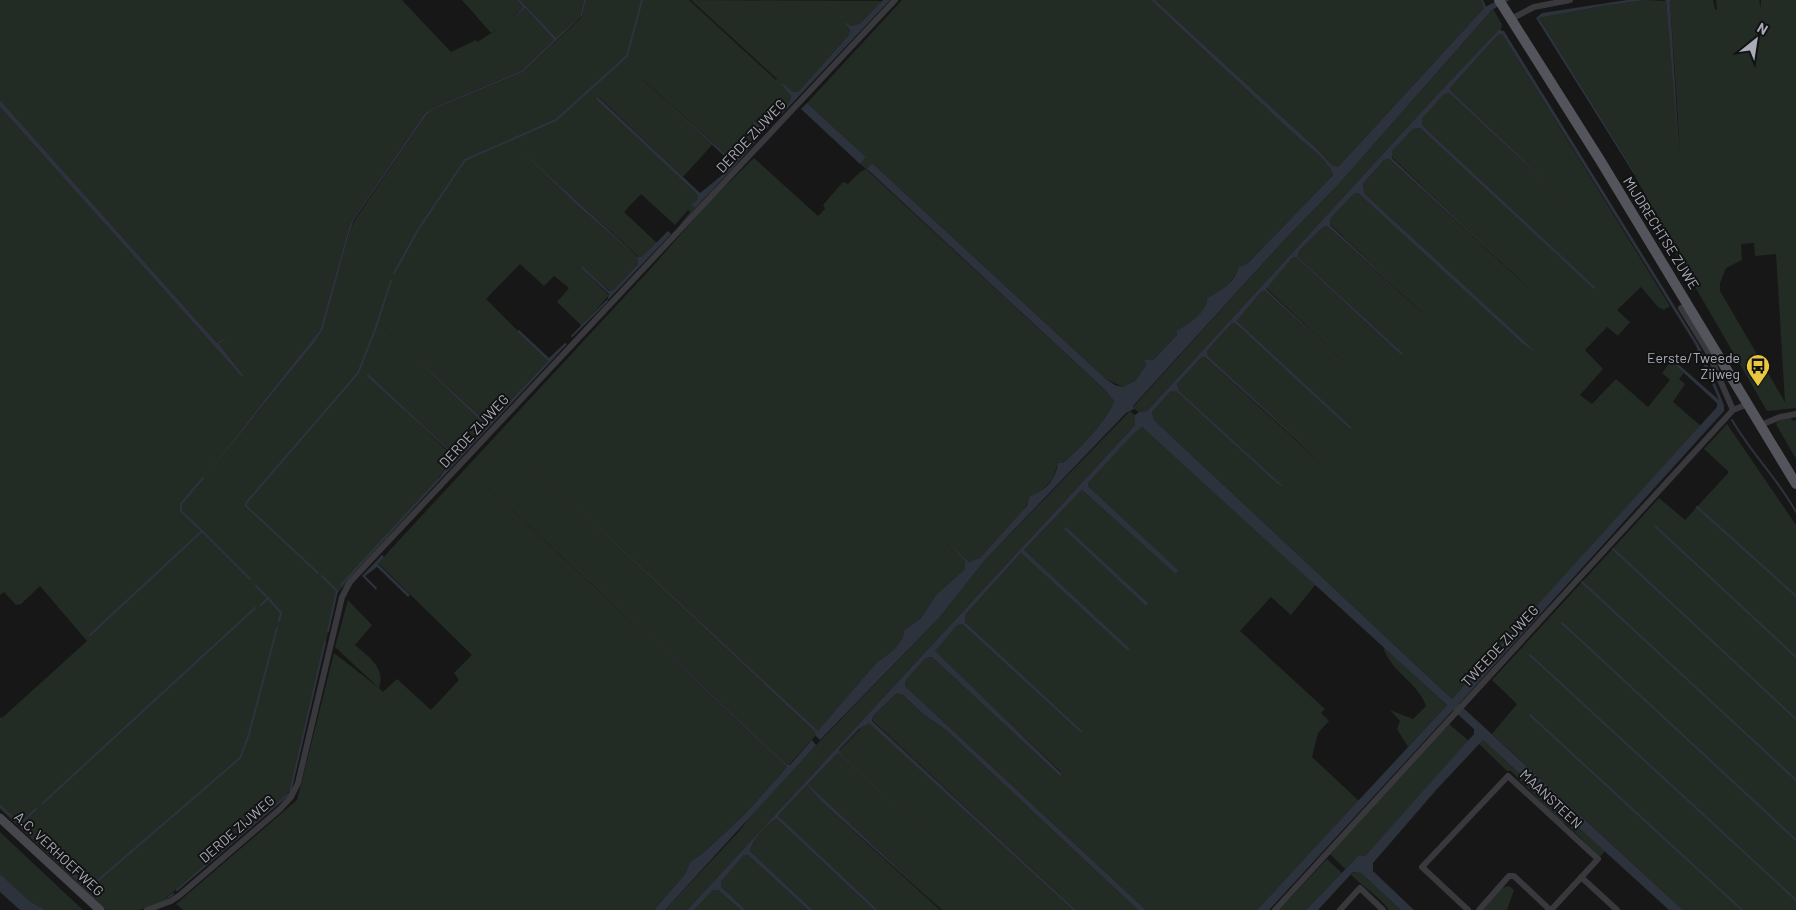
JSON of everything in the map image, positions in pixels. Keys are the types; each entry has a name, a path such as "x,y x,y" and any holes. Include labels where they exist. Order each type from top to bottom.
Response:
{"main road":[{"name":"MIJDRECHTSE ZUWE","path":"1501,3 1605,168 1796,484"}],"street":[{"name":"DERDE ZIJWEG","path":"147,910 171,901 180,895 280,809 291,797 298,783 342,597 350,582 895,0"},
{"path":"1511,19 1534,7 1570,0"},
{"name":"MIJDRECHTSE ZUWE","path":"1681,308 1708,352 1733,410"},
{"name":"TWEEDE ZIJWEG","path":"1275,910 1733,410 1748,404"},
{"path":"1761,425 1780,417 1796,414"},
{"name":"MAANSTEEN","path":"1468,910 1422,867 1508,776 1598,859 1550,910 1514,876 1509,876 1478,910"},
{"name":"A.C. VERHOEFWEG","path":"0,818 100,910"},
{"path":"1581,877 1617,910"},
{"path":"1340,910 1360,888 1383,910"}],"shaded area":[{"path":"0,0 402,0 451,52 476,40 477,42 503,26 491,33 462,0 517,0 523,7 511,19 525,8 554,40 521,71 425,113 350,224 320,330 245,428 315,342 323,329 350,230 425,117 432,110 523,72 582,17 586,0 689,0 776,80 691,0 883,1 860,25 851,26 843,20 850,30 848,36 798,92 793,92 781,84 791,96 790,101 765,126 762,127 754,122 758,130 736,158 731,159 633,71 712,145 683,177 599,97 597,99 698,195 698,199 692,205 695,208 717,186 678,227 690,212 688,210 675,225 641,194 624,212 657,243 642,258 537,165 577,205 638,258 638,264 615,290 610,291 581,268 609,295 582,326 557,302 569,288 554,276 544,286 520,264 486,299 548,361 490,422 487,423 384,329 482,422 484,427 456,456 367,374 455,458 438,478 439,481 337,594 292,787 281,802 167,897 169,899 140,910 106,910 0,809 0,717 2,718 87,641 40,586 21,604 16,605 4,592 0,595 0,107 241,376 244,376 219,344 231,332 217,343 0,100"},
{"path":"517,0 520,0 556,38 580,17 584,0 586,0 582,16 523,72 432,110 425,117 354,220 323,329 315,342 203,479 320,330 350,224 425,113 521,71 554,40 525,8 511,20 523,7"},
{"path":"520,0 584,0 580,17 556,39"},
{"path":"883,0 890,0 782,114 779,113 790,101 791,96 781,84 793,92 798,92 848,36 850,30 843,20 851,26 860,24"},
{"path":"902,0 1151,0 1242,86 1313,149 1332,170 1333,175 1247,264 1238,267 1230,282 1207,298 1201,313 1176,331 1177,335 1153,360 1144,360 1146,365 1136,380 1123,387 1106,379 872,163 867,170 1104,389 1114,401 1106,416 1092,434 1069,458 1063,463 1058,464 1053,478 1041,492 1030,500 1022,513 980,558 969,562 938,535 965,561 965,569 937,594 920,619 904,630 904,635 899,644 877,662 818,732 503,439 817,734 787,765 473,473 787,767 744,815 703,853 690,862 685,874 654,910 183,910 176,904 297,800 334,653 383,692 397,679 431,710 459,680 454,673 472,655 378,563 652,267 709,202 754,158 818,216 825,209 823,205 843,182 848,184 860,172 866,169 860,164 866,157 807,103"},
{"path":"1151,0 1155,0 1315,147 1332,165 1338,167 1485,7 1499,0 1510,0 1492,10 1337,186 1287,237 1133,406 1134,409 1126,413 985,560 939,618 820,740 815,732 503,439 818,731 877,662 899,644 904,635 904,630 920,619 937,594 965,569 965,561 938,534 969,562 980,558 1027,506 1030,496 1049,484 1055,474 1058,463 1063,463 1092,434 1106,416 1114,401 1104,389 867,169 872,163 1106,379 1115,385 1123,387 1136,380 1146,365 1144,360 1153,360 1177,335 1176,331 1201,313 1207,298 1231,282 1238,267 1247,264 1333,175 1329,166 1320,156"},
{"path":"1155,0 1481,0 1485,7 1338,167 1332,165 1315,147"},
{"path":"1627,0 1646,0 1539,18 1634,174 1536,18 1542,13"},
{"path":"1646,0 1666,1 1680,151 1670,0 1713,0 1715,10 1717,9 1716,0 1759,0 1761,8 1761,0 1796,0 1796,408 1767,411 1676,254 1635,173 1539,18","holes":["1754,243 1755,256 1776,254 1785,402 1720,291 1720,283 1726,268 1742,260 1741,244"]},
{"path":"1670,0 1679,151 1666,1"},
{"path":"1493,9 1502,24 1501,30 1435,97 1147,411 1139,412 1134,409 1133,407 1287,237 1337,186"},
{"path":"1499,30 1504,31 1700,347 1724,405 1724,411 1459,704 1683,910 1669,910 1483,740 1437,789 1373,863 1373,871 1414,910 1401,910 1361,873 1353,872 1318,910 1306,910 1358,856 1365,856 1474,734 1474,729 1453,710 1269,910 1257,910 1447,705 1142,427 1135,432 1088,483 1088,486 1178,570 1176,574 1082,490 1024,550 1130,649 1128,651 1021,553 966,614 965,622 1082,731 1081,733 962,624 957,625 935,651 1061,773 1061,777 932,657 926,658 906,680 905,686 1146,910 1138,910 946,730 923,714 903,695 897,693 873,716 872,721 1076,910 1073,910 869,723 859,729 839,750 840,753 964,872 838,753 808,784 942,910 823,803 807,785 778,816 878,910 874,910 777,819 761,832 750,851 813,910 808,910 748,855 744,855 721,882 721,887 746,910 741,910 718,890 713,890 694,910 687,910 1135,425 1135,415 1139,412 1147,411 1435,97","holes":["1499,34 1502,34 1695,344 1719,400 1678,364 1675,365 1717,403 1717,407 1452,699 1154,420 1152,412 1171,391 1176,391 1278,484 1284,487 1179,391 1177,384 1201,358 1205,357 1330,470 1208,356 1207,351 1232,323 1235,323 1349,428 1353,429 1237,321 1261,292 1265,291 1354,371 1266,289 1292,258 1296,257 1400,354 1405,355 1298,257 1299,251 1322,228 1327,226 1427,316 1330,225 1330,219 1354,194 1358,193 1522,343 1537,353 1364,193 1363,184 1384,160 1389,159 1532,290 1392,158 1392,151 1413,129 1420,128 1593,288 1597,289 1422,125 1422,119 1444,94 1449,93 1582,215 1450,88"]},
{"path":"1499,34 1502,34 1670,306 1664,310 1658,307 1641,287 1617,310 1630,322 1618,336 1607,327 1585,350 1603,369 1580,395 1592,404 1616,379 1648,407 1670,380 1662,373 1671,361 1684,373 1679,379 1685,384 1673,402 1701,426 1452,699 1154,420 1152,412 1171,391 1176,391 1282,486 1179,391 1177,384 1201,358 1205,357 1325,467 1208,356 1207,351 1232,323 1235,323 1352,429 1237,321 1261,292 1265,291 1352,369 1266,288 1292,258 1296,257 1400,354 1404,354 1298,257 1299,251 1322,228 1327,226 1426,316 1330,224 1330,219 1354,194 1358,193 1535,352 1364,193 1363,184 1384,160 1389,159 1531,290 1392,157 1391,151 1413,129 1420,128 1596,289 1422,125 1422,119 1444,93 1449,93 1581,214 1450,88"},
{"path":"632,71 731,159 736,158 758,130 753,124 754,122 762,127 773,118 774,120 734,167 695,208 691,205 698,199 698,195 596,99 598,97 700,193 721,176 732,163"},
{"path":"0,100 217,343 232,332 219,344 244,376 241,376 0,107"},
{"path":"807,103 866,157 860,164 801,109"},
{"path":"521,150 638,257 642,257 668,231 671,234 607,301 609,294 581,268 582,266 609,291 614,290 638,264 638,258 577,205"},
{"path":"384,329 487,423 548,361 517,331 519,330 549,358 565,343 567,344 439,481 438,479 454,458 451,453 367,376 368,374 456,456 484,426"},
{"path":"1130,411 1135,415 1135,425 687,910 665,910 741,829 761,802 939,618 985,560"},
{"path":"1790,417 1793,421 1796,420 1796,459 1776,424 1778,421"},
{"path":"1727,424 1796,525 1796,910 1683,910 1492,734 1517,704 1492,680 1659,498 1685,520 1729,472 1704,449"},
{"path":"1142,427 1316,584 1291,615 1271,597 1240,631 1325,709 1321,713 1329,721 1318,733 1312,757 1359,801 1257,910 1146,910 905,686 906,680 926,658 932,657 1061,777 1061,772 935,652 936,647 957,624 962,624 1081,733 965,622 966,614 1021,553 1129,651 1024,550 1082,490 1176,573 1177,570 1088,486 1088,483 1135,431"},
{"path":"473,472 787,765 790,765 812,740 816,745 665,910 654,910 685,874 690,862 703,853 744,815 787,767"},
{"path":"1066,527 1148,603 1146,606 1064,529"},
{"path":"382,555 384,557 378,564 410,595 408,597 377,567 365,576 377,588 376,590 362,576"},
{"path":"348,600 372,625 355,645 371,659 378,669 381,681 379,688 335,647"},
{"path":"1383,646 1447,705 1408,747 1397,729 1400,721 1390,710 1413,719 1426,706 1417,690 1391,663"},
{"path":"897,693 903,695 923,714 946,730 1138,910 1076,910 872,720 873,716"},
{"path":"866,723 870,723 1073,910 942,910 808,784 838,753 963,871 840,753 839,751"},
{"path":"1449,724 1469,741 1365,856 1358,856 1345,869 1330,854"},
{"path":"1483,740 1605,851 1600,857 1565,823 1561,823 1511,771 1507,771 1479,744"},
{"path":"807,785 823,803 940,910 878,910 785,824 778,816"},
{"path":"777,819 874,910 813,910 750,851 761,832"},
{"path":"0,832 83,910 47,910 34,905 15,890 0,874"},
{"path":"744,855 748,855 808,910 746,910 721,887 721,882"},
{"path":"1327,859 1342,873 1306,910 1279,910"},
{"path":"1353,872 1361,873 1401,910 1389,910 1351,875"},
{"path":"0,874 30,902 45,910 20,910 0,892"},
{"path":"1509,886 1514,890 1507,910 1483,910 1502,888"},
{"path":"713,890 718,890 741,910 694,910"}],"waterway":[{"path":"394,273 418,230 465,160 556,120 627,56 642,0"},
{"path":"1482,0 1485,7"},
{"path":"318,573 246,506 246,503 358,373 391,281"},
{"path":"572,336 607,301"},
{"path":"1732,420 1796,512"},
{"path":"202,531 181,511 181,504 203,478"},
{"path":"341,585 439,479"},
{"path":"1697,507 1796,596"},
{"path":"1655,526 1796,657"},
{"path":"90,635 202,531 250,579"},
{"path":"1613,549 1796,719"},
{"path":"322,576 337,591 328,631"},
{"path":"1582,582 1796,780"},
{"path":"256,586 268,598"},
{"path":"261,605 268,598 281,613 279,621"},
{"path":"43,803 255,608"},
{"path":"1562,623 1796,840"},
{"path":"35,838 88,889 240,758 249,734 277,628"},
{"path":"177,890 290,793 325,642"},
{"path":"1530,655 1796,900"},
{"path":"1530,715 1742,910"},
{"path":"0,806 20,824 36,809"},
{"path":"20,824 28,832"},
{"path":"169,897 173,894"}],"place":[{"name":"Eerste/Tweede Zijweg","path":"1758,387"}]}
